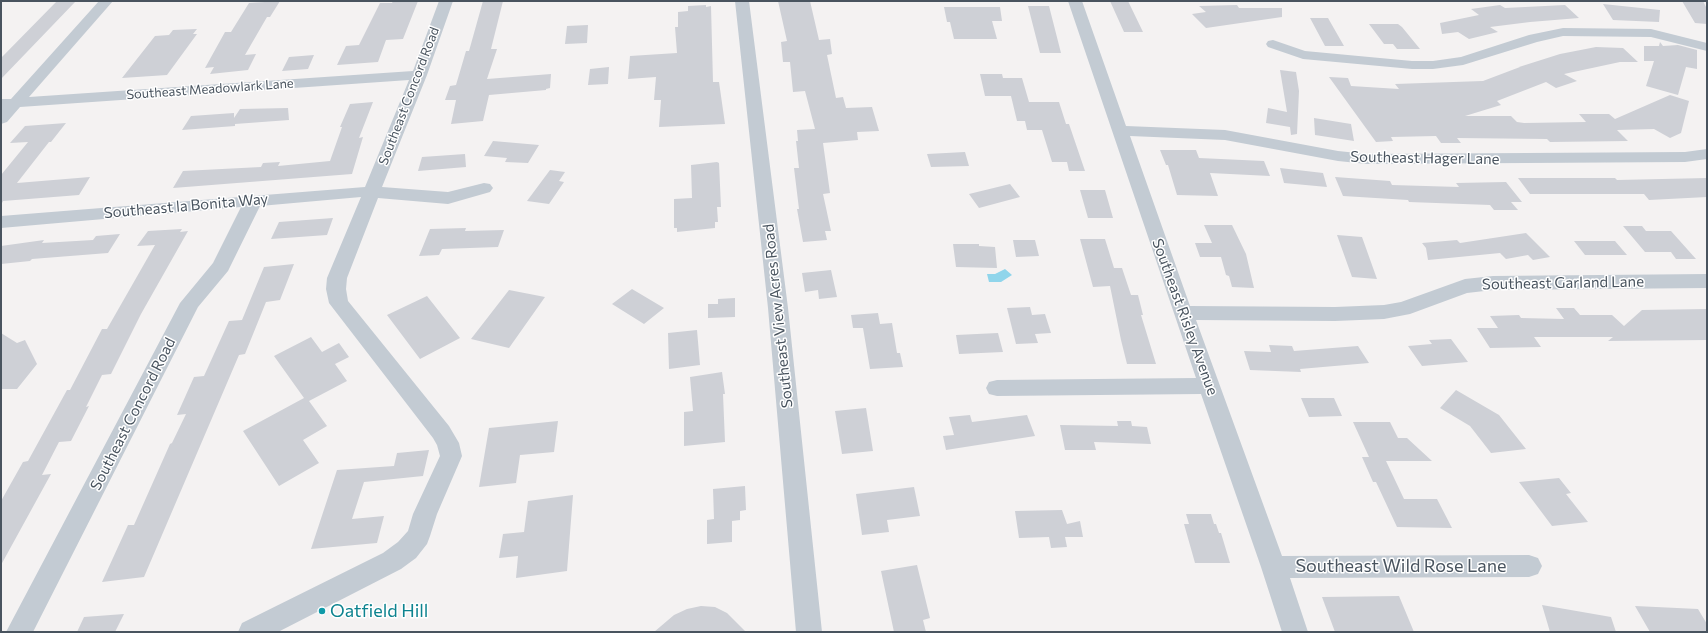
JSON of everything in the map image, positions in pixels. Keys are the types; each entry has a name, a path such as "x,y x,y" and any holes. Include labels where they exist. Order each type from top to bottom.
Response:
{"street":[{"path":"1,119 8,103 106,1"},
{"name":"Southeast Concord Road","path":"252,632 392,562 407,550 418,536 425,514 450,456 448,443 441,432 339,303 336,289 337,278 419,75 446,1"},
{"name":"Southeast View Acres Road","path":"742,1 778,308 809,632"},
{"name":"Southeast Risley Avenue","path":"1075,1 1183,313 1274,566 1295,632"},
{"path":"1273,44 1303,55 1398,64 1433,65 1463,61 1534,38 1563,32 1651,33 1707,47"},
{"name":"Southeast Meadowlark Lane","path":"8,103 419,75"},
{"name":"Southeast Hager Lane","path":"1120,131 1225,135 1338,156 1367,159 1685,157 1707,154"},
{"name":"Southeast la Bonita Way","path":"1,222 353,192 448,198 484,188"},
{"name":"Southeast Concord Road","path":"20,632 190,303 221,266 253,201"},
{"name":"Southeast Garland Lane","path":"1183,313 1335,314 1384,312 1403,309 1465,286 1493,283 1707,281"},
{"path":"997,388 1209,386"},
{"name":"Southeast Wild Rose Lane","path":"1274,566 1528,566"}],"water":[{"path":"1005,269 1012,275 1001,282 989,282 987,274 995,274"}],"building":[{"path":"57,1 76,1 1,79 1,58"},
{"path":"280,1 270,17 267,17 245,55 256,54 248,70 210,74 214,67 205,68 225,32 231,32 249,3"},
{"path":"393,1 418,1 403,39 386,40 378,62 337,65 346,46 359,45 380,3 392,3"},
{"path":"483,1 503,1 491,49 497,49 487,79 551,74 550,88 546,90 489,95 483,121 451,124 456,100 445,100 450,86 456,85 466,51 469,51"},
{"path":"778,1 810,1 819,40 830,39 832,54 827,55 836,98 843,97 846,108 872,107 879,131 857,132 858,140 823,143 830,193 823,194 831,231 825,231 827,240 803,242 797,209 799,209 794,168 799,168 796,141 798,141 797,130 815,129 805,91 793,92 790,62 783,62 781,42 787,41"},
{"path":"1110,1 1128,1 1143,32 1124,32"},
{"path":"1682,1 1703,1 1707,9 1707,24 1695,23"},
{"path":"1603,4 1660,10 1659,22 1613,20"},
{"path":"706,5 706,7 711,6 713,82 719,82 725,124 659,127 661,100 654,100 656,77 628,79 630,56 677,53 675,27 678,27 678,12 688,11 688,6"},
{"path":"1237,5 1239,8 1282,8 1282,17 1206,28 1192,14 1206,12 1199,6"},
{"path":"1500,5 1505,8 1565,5 1579,18 1490,27 1498,32 1469,39 1458,32 1442,34 1440,23 1479,15 1471,9"},
{"path":"1028,6 1049,6 1061,53 1040,53"},
{"path":"944,7 1000,7 1002,21 992,21 997,39 954,39 950,22 947,22"},
{"path":"1310,18 1328,18 1344,46 1325,46"},
{"path":"1369,24 1398,24 1420,49 1397,49 1393,44 1384,44"},
{"path":"588,25 587,43 565,44 567,26"},
{"path":"197,29 193,34 197,34 167,75 122,78 155,36 169,35 173,30"},
{"path":"1660,42 1663,46 1678,45 1697,50 1697,69 1686,67 1678,95 1646,86 1654,61 1644,61 1644,46 1659,46"},
{"path":"1596,47 1623,48 1638,62 1620,62 1564,74 1577,81 1556,88 1546,82 1497,101 1501,105 1465,116 1511,116 1517,122 1524,123 1586,122 1579,114 1609,114 1615,119 1670,95 1689,101 1681,133 1670,138 1654,129 1617,130 1628,141 1550,142 1547,139 1457,138 1461,143 1441,143 1436,136 1391,137 1393,141 1376,142 1329,77 1348,78 1351,86 1399,89 1395,84 1483,81 1519,67 1560,54"},
{"path":"314,55 308,69 282,71 289,57"},
{"path":"609,67 608,84 588,85 590,69"},
{"path":"1280,70 1296,72 1299,91 1297,134 1291,135 1290,127 1266,123 1268,108 1287,112"},
{"path":"980,74 1002,74 1003,78 1022,78 1029,102 1059,102 1066,124 1069,124 1085,171 1069,171 1067,162 1052,162 1042,130 1027,130 1025,121 1017,121 1011,96 985,96"},
{"path":"373,102 359,138 363,137 352,174 173,188 183,171 261,167 263,163 280,162 278,166 330,161 342,127 340,127 350,104"},
{"path":"288,108 289,120 182,130 191,116 234,113 234,118 240,109"},
{"path":"1314,118 1351,124 1354,141 1315,135"},
{"path":"66,123 17,183 90,177 79,195 3,201 1,205 1,175 28,142 10,143 25,126"},
{"path":"493,141 539,145 528,163 505,162 507,158 484,156"},
{"path":"1160,150 1196,150 1199,158 1264,161 1270,176 1210,173 1218,196 1177,195 1168,165 1166,165"},
{"path":"965,152 969,166 931,167 927,154"},
{"path":"465,154 466,167 418,171 422,157"},
{"path":"719,163 721,207 717,207 718,222 715,222 715,228 677,232 677,228 674,228 674,199 692,198 691,165"},
{"path":"1280,168 1323,173 1327,187 1284,183"},
{"path":"550,170 565,172 559,181 564,182 549,204 527,201"},
{"path":"1335,177 1390,181 1392,185 1459,187 1456,183 1506,182 1522,202 1511,202 1518,210 1494,210 1490,205 1409,202 1408,200 1343,196"},
{"path":"1518,178 1615,178 1617,180 1707,178 1707,197 1649,200 1644,194 1530,194"},
{"path":"1010,184 1020,197 979,208 969,194"},
{"path":"1080,190 1105,190 1113,218 1088,218"},
{"path":"333,218 327,235 271,239 279,222"},
{"path":"1204,225 1232,225 1246,254 1254,288 1232,287 1229,276 1226,275 1221,257 1200,257 1195,243 1212,243"},
{"path":"1623,226 1642,226 1646,231 1671,231 1696,259 1676,259 1671,252 1645,252"},
{"path":"466,228 465,231 504,230 498,247 442,249 439,255 419,256 430,229"},
{"path":"182,229 180,232 188,231 141,314 111,374 102,375 86,407 89,406 71,441 59,442 42,475 51,474 1,565 1,501 23,462 28,461 67,390 70,390 102,329 107,329 155,245 137,246 148,231"},
{"path":"1526,233 1550,257 1533,260 1528,255 1506,259 1500,253 1428,260 1426,248 1422,243 1457,240 1460,243"},
{"path":"120,234 108,253 32,259 30,261 1,264 1,246 44,240 42,243 93,240 96,236"},
{"path":"1337,235 1362,237 1377,279 1352,277"},
{"path":"1080,239 1105,239 1114,268 1122,268 1131,295 1138,295 1143,315 1141,315 1156,364 1127,364 1110,286 1093,287"},
{"path":"1013,240 1035,240 1039,256 1016,257"},
{"path":"1574,241 1615,241 1627,255 1585,255"},
{"path":"953,244 979,244 979,246 995,247 997,268 956,267"},
{"path":"294,264 280,300 266,302 245,354 239,355 144,577 102,582 128,525 134,525 170,444 172,443 186,414 177,415 194,377 204,376 229,321 242,320 264,267"},
{"path":"831,270 837,297 819,299 818,290 805,292 802,273"},
{"path":"632,289 664,308 644,324 612,304"},
{"path":"509,290 545,297 509,348 471,339"},
{"path":"427,296 460,338 420,359 387,315"},
{"path":"735,298 735,317 708,318 708,304 718,304 718,299"},
{"path":"1030,307 1032,315 1045,314 1051,333 1035,334 1038,343 1016,344 1007,308"},
{"path":"1556,308 1574,308 1580,315 1612,315 1624,326 1642,310 1707,309 1707,340 1608,341 1613,337 1534,337 1541,347 1490,348 1477,328 1498,328 1490,316 1519,315 1521,318 1564,319"},
{"path":"878,313 880,324 892,323 897,353 900,353 903,367 870,369 863,328 853,328 851,315"},
{"path":"697,330 700,365 669,369 668,333"},
{"path":"1,333 17,343 25,340 37,364 17,389 1,389"},
{"path":"998,333 1003,352 959,354 956,335"},
{"path":"311,337 322,352 339,343 349,357 335,364 347,381 309,401 327,426 303,440 319,463 279,486 243,431 304,398 274,356"},
{"path":"1451,339 1468,362 1422,366 1408,346 1432,344 1429,340"},
{"path":"1269,345 1292,346 1294,351 1358,346 1369,363 1300,369 1301,372 1250,370 1244,351 1271,352"},
{"path":"722,372 725,394 723,394 725,442 684,446 684,412 693,411 690,377"},
{"path":"1456,390 1499,415 1526,449 1491,453 1470,426 1440,408"},
{"path":"1301,398 1334,398 1342,416 1309,417"},
{"path":"866,408 873,451 842,454 835,411"},
{"path":"970,415 972,422 1027,415 1035,436 946,450 943,436 954,435 949,417"},
{"path":"558,421 554,452 520,455 516,483 479,487 489,428"},
{"path":"1117,421 1131,421 1132,426 1147,427 1151,444 1094,442 1096,450 1065,450 1060,425 1118,426"},
{"path":"1353,422 1390,422 1398,438 1407,438 1432,461 1386,461 1404,499 1437,499 1452,528 1397,527 1376,482 1373,482 1362,457 1369,457"},
{"path":"429,450 423,476 364,482 352,519 384,516 377,543 311,549 337,470 394,466 397,453"},
{"path":"1559,478 1571,493 1566,494 1588,522 1552,526 1519,482"},
{"path":"745,486 746,510 740,511 740,520 732,521 732,542 707,544 707,520 714,519 713,489"},
{"path":"914,487 920,516 887,520 889,532 862,535 856,494"},
{"path":"573,495 567,571 516,578 518,556 499,558 503,534 524,532 528,501"},
{"path":"1062,510 1067,524 1080,521 1083,537 1065,537 1067,547 1051,548 1049,537 1019,538 1015,511"},
{"path":"1186,514 1211,514 1214,524 1216,524 1219,533 1221,533 1230,563 1195,563 1184,524 1189,524"},
{"path":"917,565 930,618 923,620 926,632 894,632 881,571"},
{"path":"1399,596 1414,632 1335,632 1322,597"},
{"path":"1542,605 1611,617 1616,632 1550,632"},
{"path":"701,606 715,607 727,613 746,632 654,632 674,615 687,609"},
{"path":"1635,606 1698,609 1707,624 1707,632 1650,632"},
{"path":"124,614 115,632 77,632 84,617"}],"place":[{"name":"Oatfield Hill","path":"322,611"}]}
